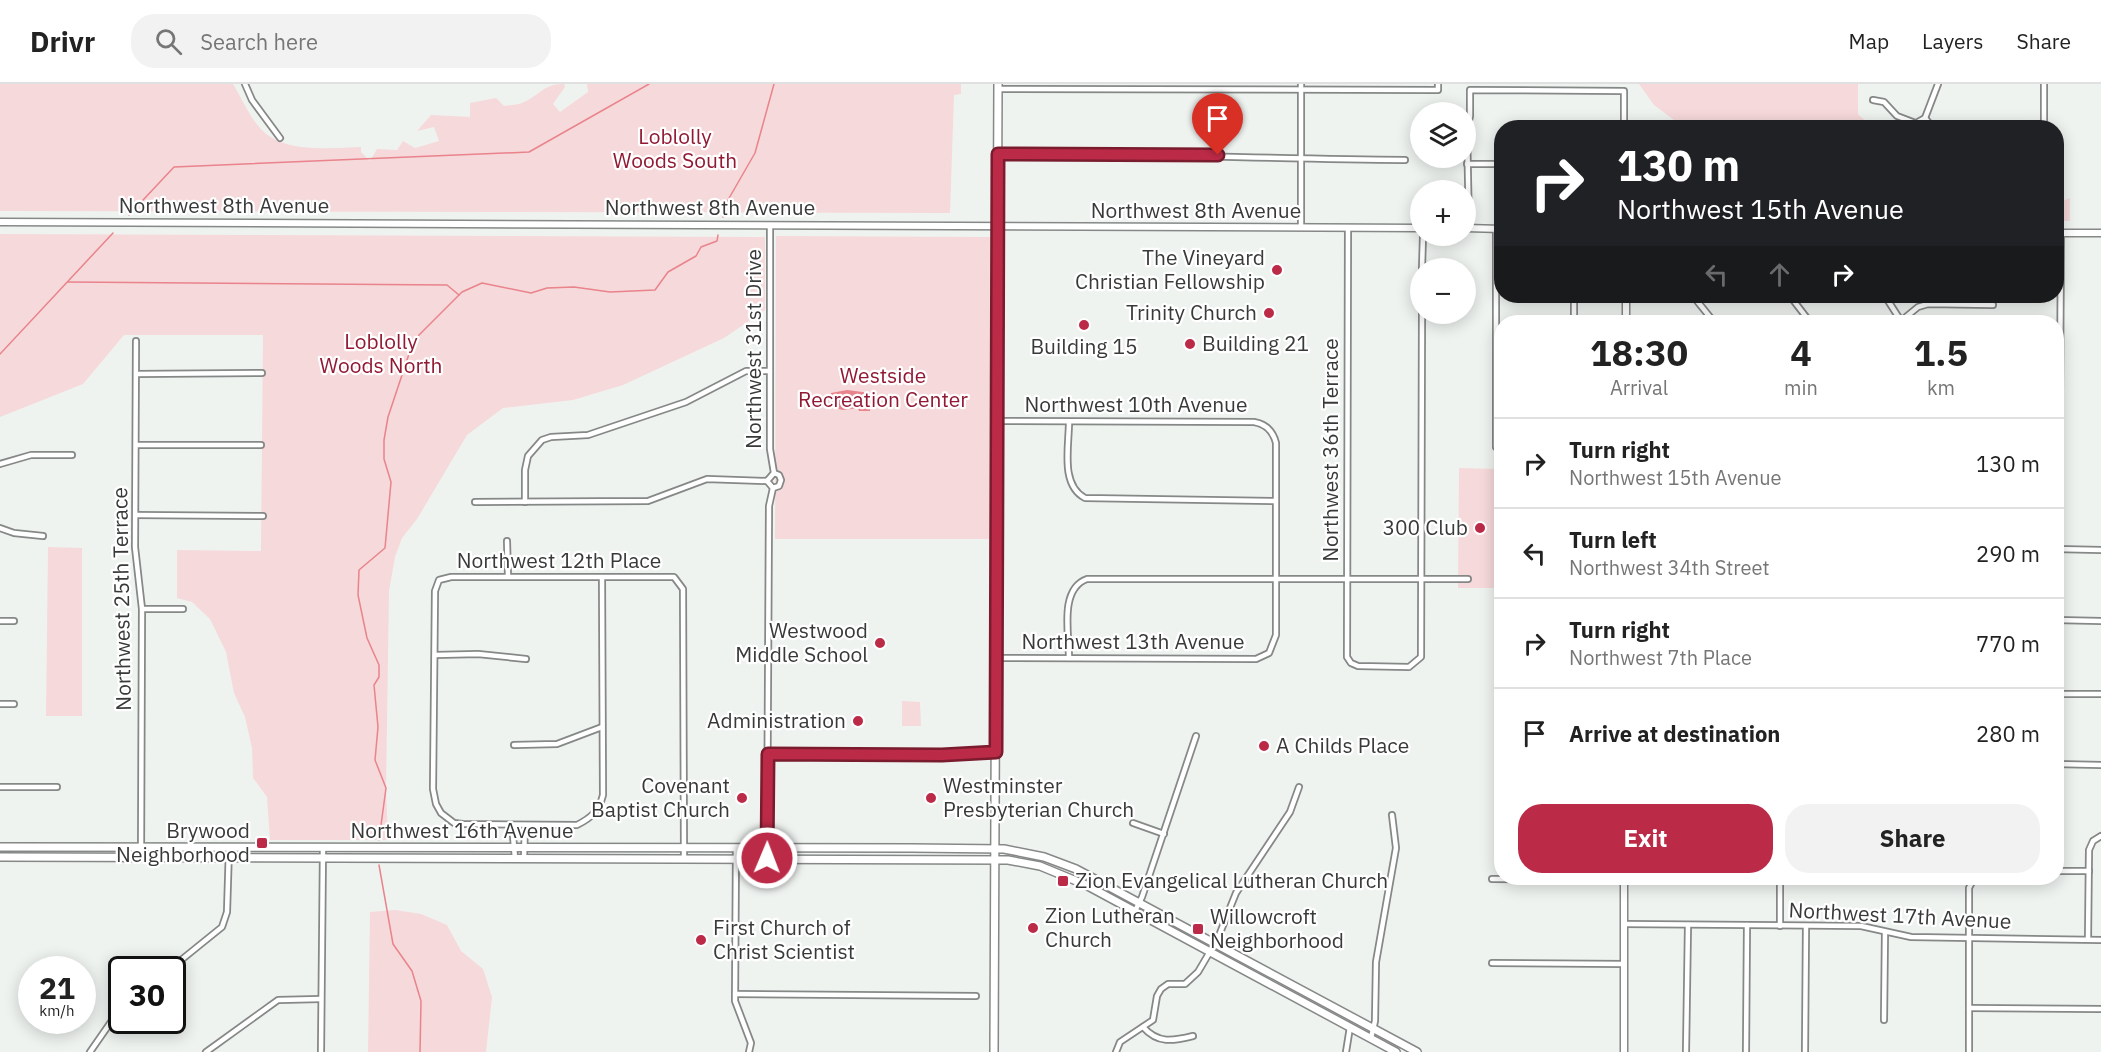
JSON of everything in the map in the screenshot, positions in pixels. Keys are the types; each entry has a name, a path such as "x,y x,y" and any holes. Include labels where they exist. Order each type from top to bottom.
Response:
{"main road":[{"path":"994,1052 998,86"},
{"name":"Northwest 16th Avenue","path":"0,847 874,848 995,849 1026,853 1062,863 1140,902 1418,1052"},
{"path":"46,848 46,857"},
{"path":"421,848 421,857"},
{"path":"874,848 875,857"},
{"name":"Northwest 16th Avenue","path":"0,857 995,858 1023,862 1056,872 1135,911 1396,1052"}],"street":[{"path":"245,84 252,100 280,138"},
{"path":"1919,120 1925,118 1938,84"},
{"path":"2044,84 2044,120"},
{"path":"998,86 1438,87"},
{"path":"1301,87 1301,227"},
{"path":"1470,102 1470,90 1624,91 1624,120"},
{"path":"1873,100 1884,102 1897,116 1906,120"},
{"path":"998,154 1242,155 1301,159 1405,160"},
{"path":"1476,164 1494,164"},
{"name":"Northwest 8th Avenue","path":"0,222 1410,228"},
{"name":"Northwest 31st Drive","path":"770,225 770,449 774,473"},
{"name":"Northwest 36th Terrace","path":"1348,228 1347,657 1351,663 1358,666 1414,665 1420,657 1421,580"},
{"path":"1476,228 1494,229"},
{"path":"2064,233 2101,233"},
{"path":"1699,303 1708,315"},
{"path":"1909,315 1918,307 1928,304 1993,305"},
{"path":"1421,580 1422,324"},
{"name":"Northwest 25th Terrace","path":"136,341 136,561 142,609 141,857"},
{"path":"525,502 525,470 528,456 542,440 551,436 588,435 686,402 746,371 770,371"},
{"path":"136,374 262,373"},
{"name":"Northwest 10th Avenue","path":"997,421 1254,422 1272,431 1276,443 1276,501"},
{"path":"1069,422 1069,479 1080,495 1090,499 1276,501 1276,580"},
{"path":"136,445 261,445"},
{"path":"0,464 31,455 72,455"},
{"name":"Northwest 31st Drive","path":"767,481 774,473"},
{"name":"Northwest 31st Drive","path":"767,858 769,506 773,488 781,482 780,476 774,473"},
{"path":"475,502 648,501 707,479 767,481 773,488"},
{"path":"136,515 262,516"},
{"path":"0,528 14,533 43,536"},
{"path":"507,541 507,576"},
{"path":"2064,549 2101,550"},
{"name":"Northwest 12th Place","path":"435,656 436,584 451,577 669,576 681,583 684,599 684,848"},
{"path":"526,659 478,654 435,656 433,789 436,804 447,818 463,824 577,825 591,818 600,805 603,795 602,577"},
{"path":"1069,658 1069,599 1076,585 1091,579 1468,579"},
{"name":"Northwest 13th Avenue","path":"996,658 1256,659 1269,653 1276,635 1276,580"},
{"path":"142,609 183,609"},
{"path":"0,621 14,621"},
{"path":"2064,621 2101,621"},
{"path":"2064,694 2101,694"},
{"path":"0,704 14,704"},
{"path":"514,745 557,744 602,727"},
{"path":"1135,911 1164,834 1196,736"},
{"path":"768,754 942,755 996,752"},
{"path":"2064,764 2101,765"},
{"path":"0,787 57,787"},
{"path":"1116,1052 1120,1042 1153,1020 1157,996 1161,989 1168,984 1185,984 1193,979 1215,944 1236,893 1290,812 1299,787"},
{"path":"1371,1038 1374,1029 1376,962 1396,848 1392,815"},
{"path":"1133,823 1164,834"},
{"path":"512,825 513,848 520,858"},
{"path":"520,858 524,848 525,825"},
{"path":"2088,939 2088,871 2091,844 2101,836"},
{"path":"186,956 222,927 227,912 229,848"},
{"path":"321,1052 322,848"},
{"path":"684,848 684,857"},
{"path":"736,848 735,1000 752,1043 749,1052"},
{"path":"2064,871 2088,871"},
{"path":"1624,885 1624,1052"},
{"path":"1780,885 1780,926"},
{"path":"1969,1052 1970,885"},
{"name":"Northwest 17th Avenue","path":"1624,924 1861,926 1911,937 2101,940"},
{"path":"1686,1052 1688,925"},
{"path":"1746,1052 1747,925"},
{"path":"1805,1052 1806,926"},
{"path":"1884,1020 1885,932"},
{"path":"1492,963 1624,964"},
{"path":"735,994 976,996"},
{"path":"206,1052 278,1000 321,999"},
{"path":"1969,1008 2101,1009"},
{"path":"90,1052 108,1026"},
{"path":"1143,1027 1160,1040 1172,1041 1193,1036"},
{"path":"1346,1052 1350,1027"}],"green space":[{"name":"Loblolly Woods South","path":"0,84 233,84 255,122 274,139 310,148 361,147 361,152 370,161 377,149 397,150 403,141 415,148 439,141 434,127 417,131 431,115 470,117 470,103 496,98 504,106 522,103 557,84 564,84 565,87 553,104 560,112 588,92 587,84 961,84 961,94 954,95 950,213 0,211"},
{"path":"1639,84 1858,84 1858,114 1864,120 1674,120 1654,105"},
{"path":"2070,198 2070,221 2064,221 2064,200"},
{"name":"Loblolly Woods North","path":"0,234 765,237 765,310 724,338 623,385 573,400 503,408 467,435 417,519 402,538 395,557 389,591 386,788 388,840 270,840 267,797 253,778 252,748 245,717 234,693 226,652 210,619 192,602 177,598 177,550 261,551 263,335 124,335 83,384 0,417"},
{"name":"Westside Recreation Center","path":"776,236 990,237 989,539 775,539"},
{"name":"300 Club","path":"1459,468 1494,469 1494,588 1458,588"},
{"path":"48,547 82,548 82,716 46,716"},
{"path":"902,701 920,702 921,726 902,726"},
{"path":"395,910 421,914 447,925 461,951 483,969 492,997 486,1052 368,1052 370,912"}],"shaded area":[{"path":"847,390 870,393 870,411 830,407 831,393"}],"waterway":[{"path":"129,215 174,167 529,152 649,84"},
{"path":"723,217 728,200 755,153 774,84"},
{"path":"0,354 113,233"},
{"path":"379,840 386,788 375,760 378,727 374,685 379,677 379,665 367,638 358,595 359,570 385,548 391,482 384,459 384,440 388,417 410,351 419,335 462,292 482,283 531,293 547,288 574,287 610,292 655,290 668,272 696,256 701,247 717,241 718,235"},
{"path":"68,282 447,285 459,295"},
{"path":"379,865 393,944 412,971 421,1001 420,1052"}],"place":[{"name":"The Vineyard Christian Fellowship","path":"1277,270"},
{"name":"Trinity Church","path":"1269,313"},
{"name":"Building 15","path":"1084,325"},
{"name":"Building 21","path":"1190,344"},
{"name":"300 Club","path":"1480,528"},
{"name":"Westwood Middle School","path":"880,643"},
{"name":"Administration","path":"858,721"},
{"name":"A Childs Place","path":"1264,746"},
{"name":"Covenant Baptist Church","path":"742,798"},
{"name":"Westminster Presbyterian Church","path":"931,798"},
{"name":"Brywood Neighborhood","path":"262,843"},
{"name":"Zion Evangelical Lutheran Church","path":"1063,881"},
{"name":"Zion Lutheran Church","path":"1033,928"},
{"name":"Willowcroft Neighborhood","path":"1198,929"},
{"name":"First Church of Christ Scientist","path":"701,940"}],"route":[{"path":"767,858 768,754 942,755 996,752 998,154 1218,155"}]}
